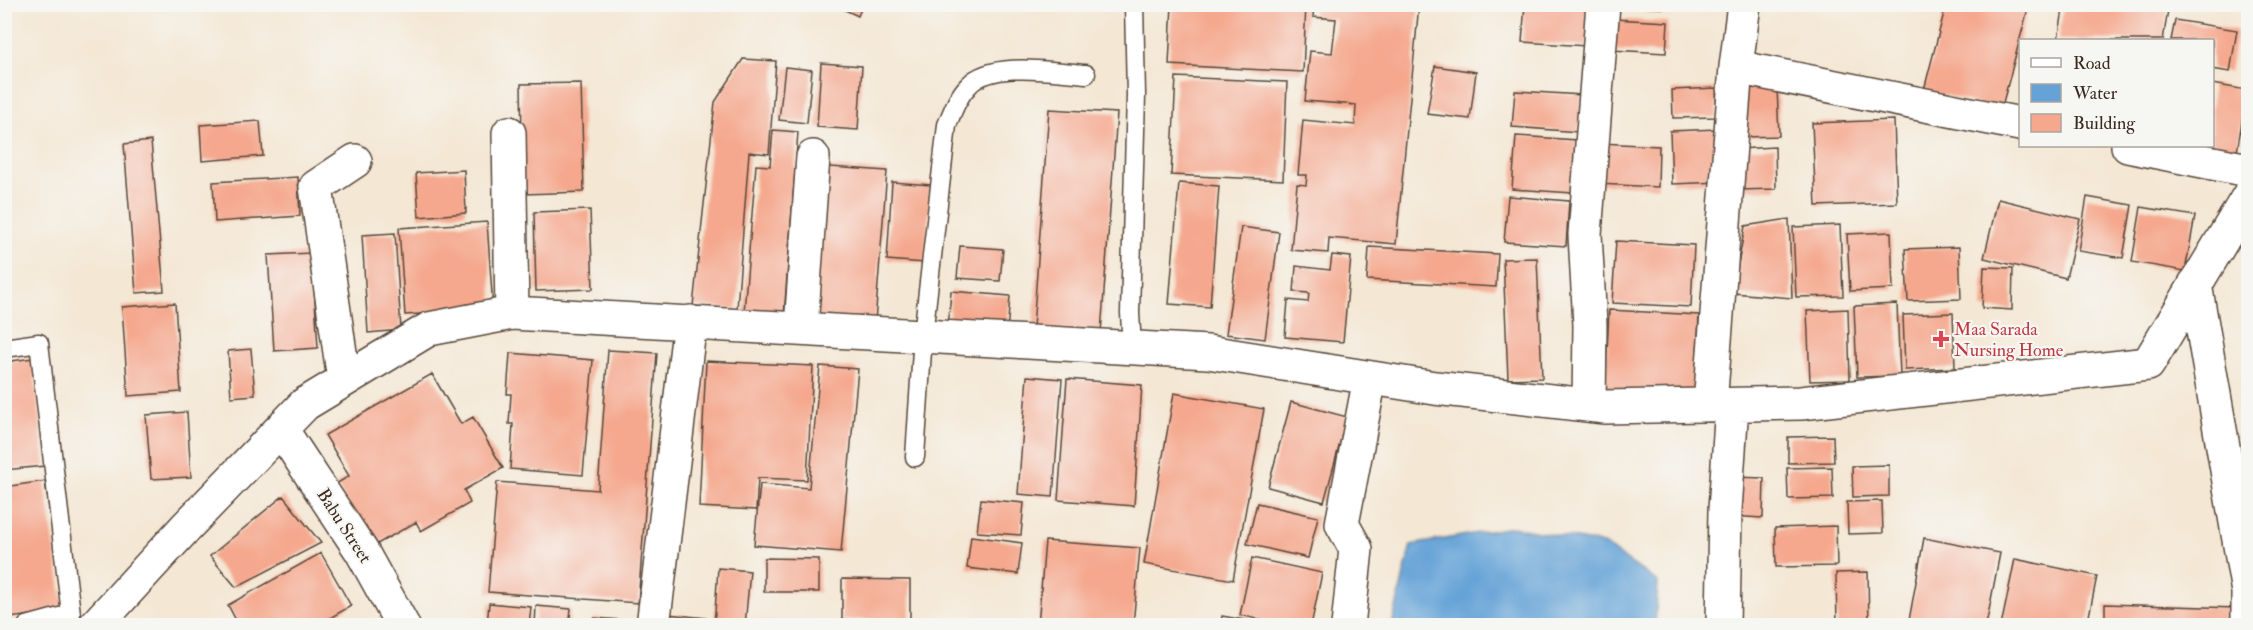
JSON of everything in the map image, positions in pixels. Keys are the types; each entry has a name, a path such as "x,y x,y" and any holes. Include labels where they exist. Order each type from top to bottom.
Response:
{"street":[{"path":"1589,405 1590,325 1585,234 1603,4"},
{"path":"1723,626 1725,510 1721,405 1736,67 1744,4"},
{"path":"1736,67 2019,124"},
{"path":"509,133 512,313"},
{"path":"2133,147 2248,170"},
{"path":"801,328 813,157"},
{"path":"344,380 316,187 355,161"},
{"path":"96,626 305,404 429,329 512,313 690,322 1208,352 1435,388 1605,407 1801,403 2148,364 2248,197"},
{"path":"2195,284 2248,592 2248,626"},
{"path":"653,626 690,322"},
{"path":"1348,626 1356,549 1342,524 1370,378"},
{"name":"Babu Street","path":"281,429 362,552 403,626"}],"lane":[{"path":"1132,348 1130,313 1136,95 1134,4"},
{"path":"915,457 922,335 947,125 958,98 979,77 1000,69 1086,74"},
{"path":"4,348 39,343 71,614 27,626"}],"water":[{"path":"1512,527 1603,544 1658,582 1655,625 1392,625 1411,545"}],"building":[{"path":"832,4 863,4 858,16"},
{"path":"1172,4 1306,4 1303,72 1169,65"},
{"path":"1314,4 1419,4 1396,244 1329,238 1328,253 1291,250 1297,184 1306,185 1307,175 1298,175 1303,120 1355,125 1356,105 1305,101 1310,51 1332,53 1336,19 1313,17"},
{"path":"1525,4 1590,4 1587,46 1522,42"},
{"path":"1615,4 1682,4 1682,9 1615,6"},
{"path":"2064,4 2169,4 2163,39 2058,39"},
{"path":"1946,5 2029,5 2001,110 1924,90"},
{"path":"1613,19 1668,22 1666,53 1611,50"},
{"path":"2175,20 2237,30 2230,72 2214,69 2214,39 2171,39"},
{"path":"743,59 776,61 769,154 749,152 737,309 693,306 715,102"},
{"path":"821,63 862,66 858,130 817,127"},
{"path":"1435,66 1476,72 1470,119 1427,114"},
{"path":"785,67 812,70 807,123 779,120"},
{"path":"1176,77 1287,82 1283,180 1171,175"},
{"path":"581,83 584,192 523,194 521,84"},
{"path":"2214,84 2247,90 2237,152 2209,147 2214,147"},
{"path":"1777,87 1779,136 1744,137 1742,89"},
{"path":"1716,88 1717,117 1673,118 1672,90"},
{"path":"1515,91 1582,95 1579,132 1512,127"},
{"path":"1049,109 1117,113 1101,333 1033,328"},
{"path":"1894,120 1897,203 1816,206 1812,123"},
{"path":"260,121 263,156 202,161 200,125"},
{"path":"1718,129 1721,182 1672,184 1670,131"},
{"path":"773,130 798,132 784,316 744,312 756,165 770,166"},
{"path":"1516,136 1577,140 1573,193 1512,189"},
{"path":"151,141 164,291 136,293 124,144"},
{"path":"1600,143 1659,146 1658,187 1598,184"},
{"path":"1775,147 1776,189 1738,190 1737,149"},
{"path":"816,166 887,171 875,322 805,316"},
{"path":"464,170 466,213 419,217 416,173"},
{"path":"298,177 300,216 215,222 213,182"},
{"path":"892,182 931,185 925,263 887,260"},
{"path":"1179,183 1219,186 1210,307 1169,304"},
{"path":"1508,196 1569,201 1566,246 1504,242"},
{"path":"2087,197 2132,205 2123,258 2078,251"},
{"path":"1998,199 2080,219 2066,278 1984,258"},
{"path":"2141,207 2195,216 2185,271 2132,262"},
{"path":"590,210 593,289 536,291 534,212"},
{"path":"1789,219 1792,298 1733,293 1745,226"},
{"path":"487,222 493,309 405,315 399,228"},
{"path":"1840,225 1843,296 1796,297 1793,227"},
{"path":"1241,227 1279,232 1265,339 1226,334"},
{"path":"1891,232 1893,289 1850,291 1847,234"},
{"path":"395,233 401,330 368,333 362,235"},
{"path":"1616,241 1694,245 1691,307 1612,303"},
{"path":"960,246 1003,249 1000,281 957,278"},
{"path":"1369,247 1498,254 1496,287 1367,280"},
{"path":"1959,247 1961,299 1908,301 1905,249"},
{"path":"312,253 318,348 274,351 268,255"},
{"path":"1332,255 1351,257 1343,342 1285,337 1288,300 1308,302 1309,293 1294,292 1296,266 1330,270"},
{"path":"1537,258 1542,378 1508,379 1503,259"},
{"path":"1984,267 2013,268 2012,310 1982,308"},
{"path":"951,291 1010,296 1007,333 948,329"},
{"path":"175,303 181,392 128,396 122,307"},
{"path":"1897,304 1900,376 1857,377 1854,306"},
{"path":"1848,309 1850,380 1810,381 1807,311"},
{"path":"1609,310 1699,315 1695,399 1605,395"},
{"path":"1953,313 1955,368 1905,370 1903,315"},
{"path":"251,349 255,395 231,397 228,351"},
{"path":"608,350 657,353 638,603 488,592 497,482 598,490"},
{"path":"510,353 593,360 583,475 510,469 513,424 509,424 511,394 507,394"},
{"path":"33,358 45,466 4,470 4,362"},
{"path":"706,361 813,366 807,480 758,478 756,510 699,507"},
{"path":"820,366 858,369 841,552 754,545 760,484 809,488"},
{"path":"432,374 461,424 473,417 503,468 464,490 470,503 421,531 416,522 372,547 336,484 349,476 325,435"},
{"path":"1027,376 1062,379 1053,497 1018,494"},
{"path":"1067,379 1142,385 1134,506 1058,500"},
{"path":"1174,393 1264,409 1233,580 1144,564"},
{"path":"1291,402 1347,417 1324,502 1268,487"},
{"path":"187,412 191,477 151,479 146,415"},
{"path":"1833,436 1834,462 1788,463 1788,437"},
{"path":"1889,465 1889,496 1853,497 1852,466"},
{"path":"1832,467 1833,498 1788,499 1787,468"},
{"path":"1731,477 1764,478 1763,518 1729,516"},
{"path":"45,481 64,610 4,619 4,487"},
{"path":"283,496 321,543 236,587 210,556"},
{"path":"981,499 1024,503 1021,535 977,532"},
{"path":"1882,501 1883,533 1848,534 1847,502"},
{"path":"1257,503 1318,517 1308,558 1247,544"},
{"path":"1836,526 1837,566 1776,567 1775,528"},
{"path":"971,536 1022,543 1018,574 967,568"},
{"path":"1924,538 2000,553 1986,626 1908,626"},
{"path":"1045,541 1140,548 1133,626 1038,626"},
{"path":"321,553 351,606 316,626 239,626 228,605"},
{"path":"764,558 819,559 819,592 764,592"},
{"path":"1252,558 1322,573 1311,626 1288,626 1240,615"},
{"path":"2015,559 2097,576 2087,626 2001,626"},
{"path":"718,568 750,571 745,626 714,626"},
{"path":"1868,572 1869,626 1837,626 1836,573"},
{"path":"842,579 910,580 910,620 842,620"},
{"path":"489,603 531,607 529,626 487,626"},
{"path":"2105,604 2237,608 2236,626 2105,626"},
{"path":"536,606 571,609 569,626 535,626"},
{"path":"667,614 706,618 705,626 666,626"},
{"path":"1222,616 1267,624 1267,626 1220,626"},
{"path":"594,618 633,621 632,626 593,626"},
{"path":"759,621 794,624 794,626 758,626"}],"place":[{"name":"Maa Sarada Nursing Home","path":"1941,339"}]}
